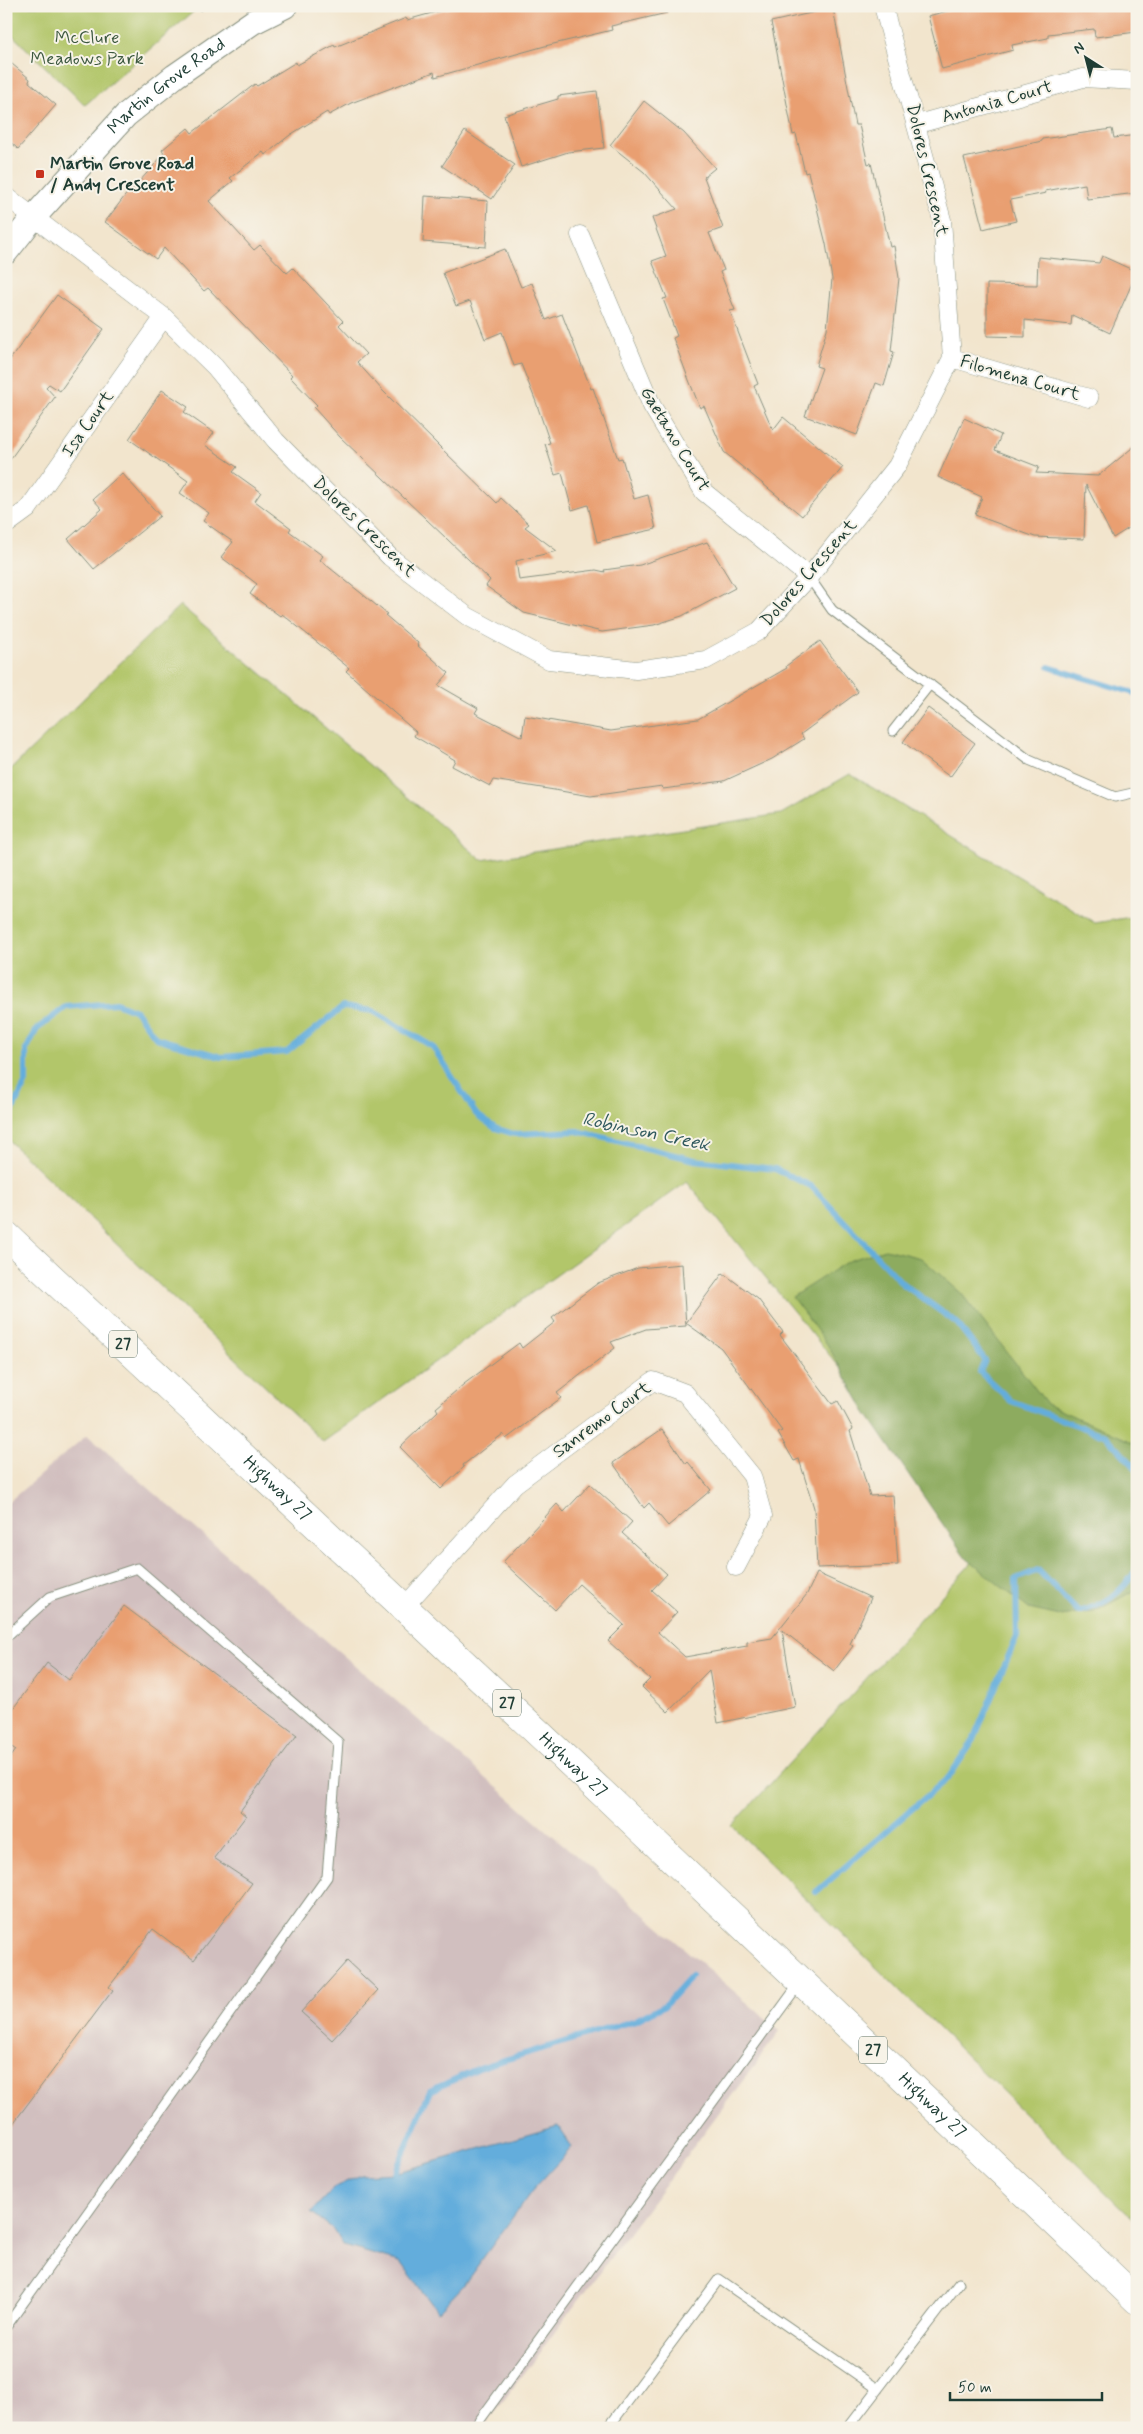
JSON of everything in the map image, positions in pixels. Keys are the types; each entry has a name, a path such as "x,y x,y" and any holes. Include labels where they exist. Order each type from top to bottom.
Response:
{"main road":[{"name":"Highway 27","path":"6,1235 404,1607 1137,2300"}],"street":[{"name":"Martin Grove Road","path":"6,252 33,218 126,115 175,76 252,22 285,6"},
{"name":"Dolores Crescent","path":"6,196 164,317 215,367 276,441 390,557 468,616 549,660 636,670 706,660 759,631 809,577 897,466 952,358 942,220 918,124 891,39 883,6"},
{"name":"Antonia Court","path":"918,124 1083,78 1137,81"},
{"name":"Gaetano Court","path":"580,235 652,406 704,492 809,577"},
{"name":"Isa Court","path":"6,525 28,509 164,317"},
{"name":"Filomena Court","path":"952,358 1089,398"},
{"name":"Sanremo Court","path":"404,1607 515,1484 653,1381 685,1394 752,1476 763,1516 736,1567"}],"lane":[{"path":"809,577 832,610 1029,760 1115,797 1137,792"},
{"path":"894,731 930,684"},
{"path":"6,1637 50,1597 137,1568 338,1742 327,1877 6,2327"},
{"path":"474,2428 801,1982"},
{"path":"608,2428 720,2280 878,2389"},
{"path":"848,2428 959,2283"}],"path":[{"path":"198,6 204,14"}],"shaded area":[{"path":"87,1435 780,2031 483,2428 6,2428 6,1504"}],"green space":[{"name":"McClure Meadows Park","path":"6,6 200,6 85,105 6,29"},
{"path":"180,605 482,860 781,814 850,774 1095,923 1137,916 1137,2223 732,1826 987,1546 687,1182 323,1442 6,1138 6,774"},
{"path":"885,1249 921,1258 961,1293 1048,1405 1137,1444 1137,1589 1094,1612 1060,1616 1029,1609 966,1558 865,1411 827,1344 792,1297 848,1261"}],"water":[{"path":"558,2126 572,2147 531,2192 462,2287 438,2312 400,2262 344,2246 333,2229 311,2212 335,2187 361,2175 395,2173"}],"building":[{"path":"457,6 667,6 667,13 611,26 612,30 545,46 435,77 434,72 351,103 329,115 327,112 290,135 265,155 263,152 230,178 233,181 209,201 254,250 260,245 287,273 293,268 343,321 339,325 366,354 357,362 383,391 497,503 501,498 529,524 525,527 557,551 516,561 519,580 596,570 605,572 604,570 640,565 707,542 735,588 682,616 654,625 602,632 524,613 486,586 490,580 340,437 314,408 317,405 290,377 292,375 208,288 204,291 164,248 156,259 105,222 128,192 164,154 162,150 188,128 192,133 255,84 257,86 296,62 297,65 334,45 335,47 406,18 407,20"},
{"path":"967,6 1137,6 1137,32 1095,37 1094,29 1048,34 1048,38 1012,45 1013,50 942,69 928,16"},
{"path":"833,8 855,125 859,125 868,164 871,163 890,247 894,246 899,278 891,351 894,352 884,386 876,383 857,435 805,416 822,368 816,366 827,329 832,279 826,244 808,172 805,173 796,134 793,135 771,22"},
{"path":"6,59 30,79 29,82 56,105 18,149 6,138"},
{"path":"597,91 604,148 568,152 521,167 504,115 558,99 558,96"},
{"path":"644,101 684,133 715,168 704,177 723,228 709,233 724,270 720,272 735,310 730,311 758,384 754,386 773,430 783,417 843,467 802,516 724,452 704,406 700,408 687,375 673,338 677,336 663,299 667,298 652,261 666,256 652,218 677,209 644,172 610,145"},
{"path":"1112,129 1114,138 1137,135 1137,193 1087,199 1085,184 1045,191 1046,193 1010,200 1016,221 983,229 964,158 1042,141 1042,139"},
{"path":"465,131 515,165 492,199 442,166"},
{"path":"425,196 488,201 486,247 423,242"},
{"path":"505,249 521,287 532,283 546,320 562,314 591,389 593,388 618,459 622,458 634,499 648,495 656,529 597,542 588,505 572,510 562,473 555,475 545,444 550,443 536,402 521,364 514,366 502,332 485,339 470,301 456,306 443,273"},
{"path":"1102,256 1137,272 1110,333 1072,315 1071,325 1025,320 1025,337 987,336 987,284 1037,285 1038,257 1099,263"},
{"path":"57,295 104,329 60,391 49,384 46,387 55,397 6,465 6,365"},
{"path":"162,390 188,407 184,412 214,433 205,445 237,467 233,472 261,492 255,501 291,528 289,531 323,556 320,560 387,614 385,615 449,673 438,685 478,708 475,713 522,737 525,716 611,731 698,719 787,668 786,666 820,641 858,692 801,734 804,739 772,759 724,781 663,789 662,786 591,796 493,780 490,786 452,766 455,760 414,736 416,732 346,671 349,668 282,614 280,616 250,594 257,584 221,557 233,542 203,521 209,513 180,493 188,481 129,439"},
{"path":"964,418 1001,435 995,450 1039,467 1036,473 1098,476 1137,444 1137,523 1113,538 1086,485 1084,539 1035,537 975,515 982,497 938,477"},
{"path":"122,473 160,516 94,569 68,539 102,509 93,499"},
{"path":"928,708 975,743 950,777 903,742"},
{"path":"682,1264 686,1326 646,1329 611,1342 615,1348 557,1393 561,1398 506,1439 503,1434 463,1465 464,1467 441,1489 400,1447 438,1411 436,1408 464,1384 519,1343 522,1348 555,1322 552,1318 598,1283 638,1268"},
{"path":"723,1273 758,1299 783,1332 780,1335 832,1404 838,1401 853,1429 850,1431 870,1496 893,1495 898,1565 817,1568 814,1508 799,1459 794,1461 778,1433 782,1431 721,1348 686,1323"},
{"path":"662,1429 686,1464 688,1462 711,1490 668,1526 649,1503 644,1508 613,1463"},
{"path":"590,1484 632,1522 622,1533 667,1574 652,1590 677,1612 658,1632 685,1657 747,1646 747,1642 772,1638 807,1594 817,1573 871,1598 850,1644 853,1646 834,1671 782,1630 795,1707 718,1723 709,1670 668,1712 642,1687 650,1679 608,1641 624,1625 579,1584 555,1610 503,1562 557,1504 564,1512"},
{"path":"124,1606 297,1735 240,1811 246,1816 214,1858 252,1883 194,1960 153,1929 109,1987 113,1990 6,2133 6,1764 16,1750 6,1743 6,1718 47,1663 69,1680"},
{"path":"347,1961 378,1990 332,2040 301,2012"}],"waterway":[{"path":"1049,667 1137,694"},
{"name":"Robinson Creek","path":"6,1124 26,1082 26,1050 37,1029 66,1007 116,1003 136,1011 156,1038 221,1057 287,1052 343,1007 373,1011 433,1047 476,1114 495,1128 514,1134 577,1131 695,1160 775,1169 811,1186 903,1284 957,1323 985,1360 980,1372 1011,1401 1106,1436 1137,1469"},
{"path":"816,1892 949,1777 973,1741 1017,1636 1016,1579 1038,1570 1078,1612 1097,1606 1112,1597 1125,1585 1137,1569"},
{"path":"395,2173 430,2091 481,2067 636,2020 665,2005 692,1975"}],"place":[{"name":"Martin Grove Road / Andy Crescent","path":"40,174"}]}
